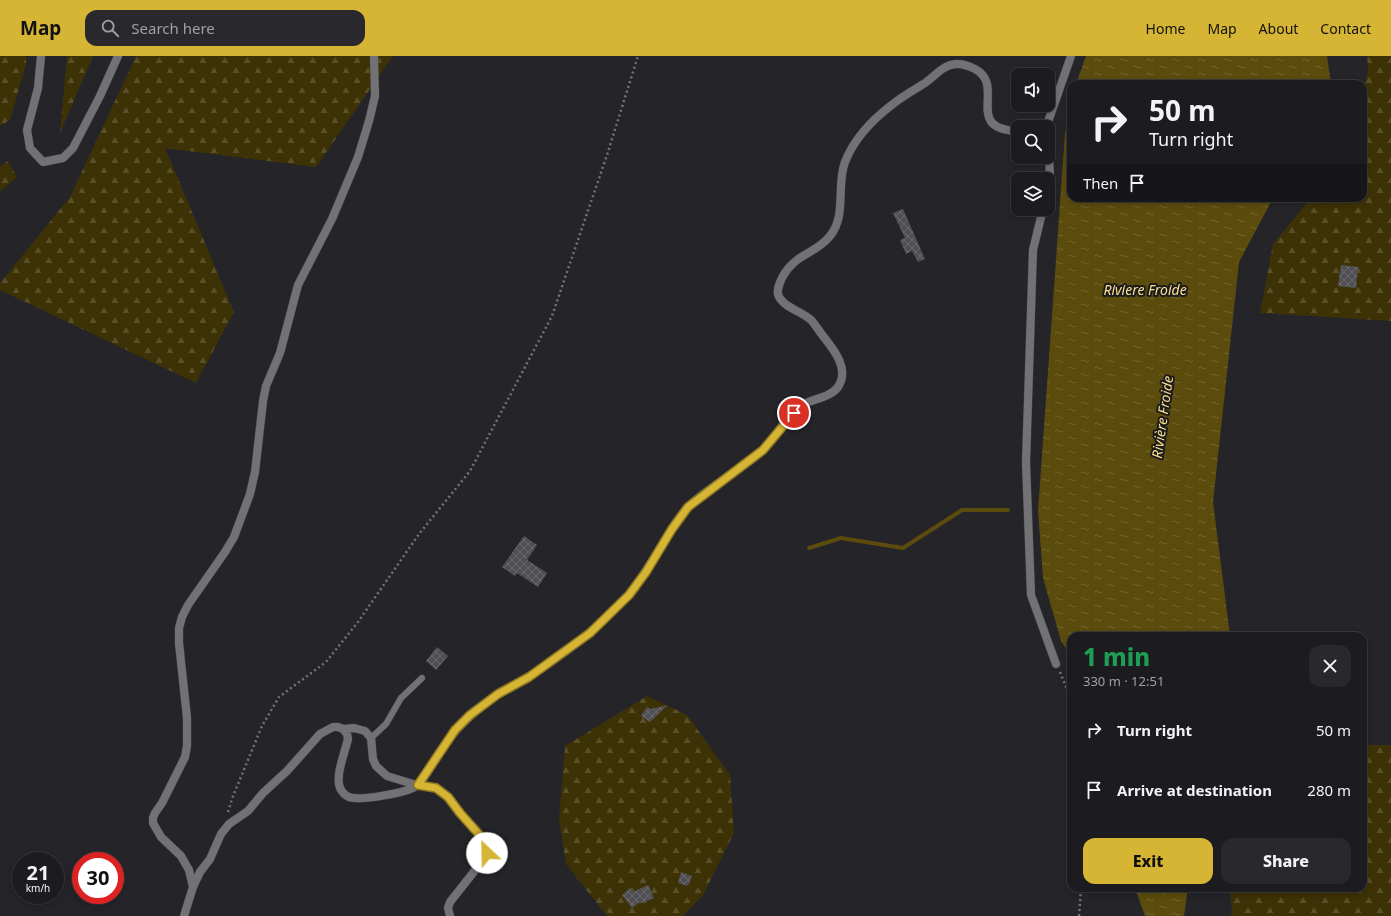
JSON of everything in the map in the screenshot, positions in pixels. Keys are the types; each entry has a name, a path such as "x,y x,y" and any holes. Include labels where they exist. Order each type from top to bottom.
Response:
{"street":[{"path":"41,56 38,88 27,130 30,148 43,162 64,158 74,148 118,56"},
{"path":"193,888 189,870 181,856 161,837 153,823 153,818 185,757 187,746 187,718 179,643 179,628 182,617 188,606 234,537 250,494 255,472 266,386 280,353 298,285 332,219 358,157 375,96 374,56"},
{"path":"1050,120 1070,56"},
{"path":"343,729 348,738 339,780 342,792 350,798 403,792 418,785 455,730 470,715 498,694 529,677 590,633 629,595 646,572 672,529 688,507 763,450 787,419 800,406 829,395 837,389 842,380 843,370 836,352 811,319 781,300 778,293 779,283 786,270 796,259 814,249 831,235 839,219 842,175 845,162 855,142 866,129 894,103 945,67 951,64 966,65 981,73 986,79 988,92 988,114 991,123 1000,129 1011,130"},
{"path":"1041,216 1033,250 1026,470 1030,595 1056,664"},
{"path":"184,916 200,872 210,859 221,834 229,824 248,811 263,793 287,770 320,734 332,727 343,729 354,728 365,731 371,738 373,759 380,770 393,778 436,788 448,797 484,840 487,847 487,853 484,859 450,902 448,908 450,916"}],"lane":[{"path":"371,738 386,724 401,698 422,678"}],"path":[{"path":"221,834 233,796 256,740 279,696 326,662 358,622 419,534 470,471 552,316 607,155 638,56"},
{"path":"1056,664 1067,690"},
{"path":"1079,916 1081,892"}],"green space":[{"path":"0,56 26,56 26,64 10,120 0,126"},
{"path":"67,56 93,56 60,133"},
{"path":"136,56 393,56 316,167 165,148 234,312 196,383 0,290 0,283 70,197"},
{"path":"1367,56 1391,56 1391,321 1260,313 1273,244 1308,202 1367,202 1367,80 1366,80 1368,73"},
{"path":"8,161 17,177 0,192 0,166"},
{"path":"647,696 687,715 730,775 734,833 703,895 683,916 607,916 566,864 559,819 565,746"},
{"path":"1367,745 1391,745 1391,916 1230,916 1232,912 1230,892 1367,892"}],"water":[{"path":"1086,56 1327,56 1330,80 1077,80"},
{"name":"Riviere Froide","path":"1067,125 1067,202 1271,202 1239,262 1213,502 1229,632 1067,632 1067,650 1061,641 1043,578 1038,511 1065,134"},
{"path":"1136,892 1187,892 1184,916 1145,916"}],"building":[{"path":"903,209 925,259 918,262 912,251 906,254 900,240 905,238 893,213"},
{"path":"1341,265 1358,267 1356,288 1338,286"},
{"path":"524,536 537,545 527,560 547,573 538,587 517,573 515,576 502,567"},
{"path":"437,647 448,656 436,670 426,661"},
{"path":"668,705 650,722 641,716 647,707 651,709"},
{"path":"681,872 692,876 688,886 678,883"},
{"path":"648,885 654,898 643,903 642,901 632,908 622,895 630,888 633,892"}],"waterway":[{"path":"809,548 841,538 903,548 962,510 1008,510"}],"route":[{"path":"487,853 487,847 484,840 448,797 436,788 418,785 455,730 470,715 498,694 529,677 590,633 629,595 646,572 678,519 688,507 763,450 787,419 794,413"}],"water label":[{"name":"Rivière Froide","path":"1162,417"}]}
